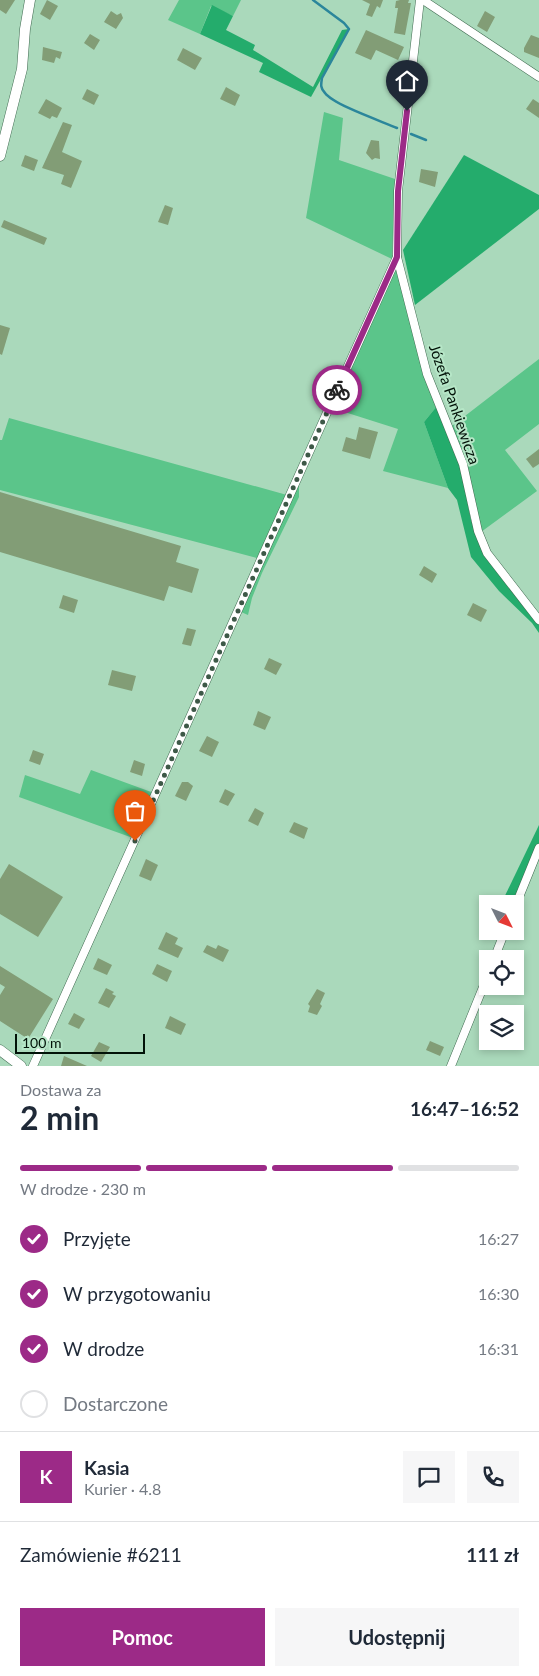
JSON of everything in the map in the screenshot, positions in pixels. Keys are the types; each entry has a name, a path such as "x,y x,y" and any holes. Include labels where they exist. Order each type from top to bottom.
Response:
{"street":[{"path":"0,156 22,69 25,29 30,0"},
{"path":"422,0 539,77"},
{"name":"Józefa Pankiewicza","path":"422,0 399,182 397,257 427,374 463,464 478,531 487,553 538,617"},
{"path":"33,1066 397,257"},
{"path":"520,895 539,848"},
{"path":"451,1066 480,995"},
{"path":"0,1050 21,1066"}],"green space":[{"path":"179,0 241,0 233,16 211,6 200,34 168,20"},
{"path":"212,5 233,16 226,30 255,45 253,50 313,87 342,30 349,29 311,97 259,72 263,63 200,34"},
{"path":"324,112 343,118 339,160 395,179 392,259 306,218"},
{"path":"464,155 539,195 539,209 415,305 403,250"},
{"path":"396,266 437,406 424,422 448,488 383,471 398,429 332,408"},
{"path":"539,359 539,424 505,450 537,491 481,532 465,464 452,426"},
{"path":"437,406 460,466 471,520 482,551 539,625 539,633 532,623 499,591 471,557 457,500 448,488 424,422"},
{"path":"9,418 287,495 257,558 0,490 0,440 2,440"},
{"path":"299,478 299,497 262,573 252,598 248,615 241,612"},
{"path":"91,770 154,793 133,838 19,797 25,775 80,794"},
{"path":"539,825 539,845 518,895 505,895"}],"building":[{"path":"0,0 15,0 6,14 0,10"},
{"path":"47,0 58,6 50,20 40,14"},
{"path":"362,0 383,0 380,8 377,6 372,17 366,15 370,4"},
{"path":"409,0 408,3 411,3 405,35 394,33 398,8 395,8 396,1"},
{"path":"111,11 117,15 121,13 123,18 116,29 104,22"},
{"path":"485,11 495,17 487,32 477,26"},
{"path":"366,30 404,47 398,60 376,50 371,60 355,53"},
{"path":"90,34 100,40 94,50 84,43"},
{"path":"531,35 539,38 539,58 524,52 524,48"},
{"path":"43,47 62,52 60,59 56,57 54,63 42,60"},
{"path":"183,48 202,58 195,70 177,60"},
{"path":"226,87 240,95 235,106 220,99"},
{"path":"87,89 99,95 94,105 82,99"},
{"path":"46,99 62,108 57,118 52,116 50,119 38,113"},
{"path":"533,99 539,103 539,118 526,109"},
{"path":"63,122 72,125 62,152 82,161 71,188 61,184 64,175 42,168"},
{"path":"371,140 379,141 380,159 375,158 372,160 366,153"},
{"path":"25,155 38,160 34,171 21,166"},
{"path":"421,169 438,172 435,187 419,182"},
{"path":"165,205 173,208 168,225 158,222"},
{"path":"4,220 47,238 44,245 1,227"},
{"path":"0,325 10,328 2,355 0,354"},
{"path":"359,427 378,432 370,459 342,451 346,437 356,440"},
{"path":"539,449 539,464 533,468 526,459"},
{"path":"0,492 181,546 176,562 199,569 192,593 169,586 164,601 0,552"},
{"path":"424,566 437,574 432,583 419,575"},
{"path":"63,595 78,600 74,613 59,608"},
{"path":"473,603 487,610 481,622 467,615"},
{"path":"187,628 196,630 191,646 182,644"},
{"path":"269,658 282,664 276,675 264,669"},
{"path":"112,670 136,676 132,691 108,685"},
{"path":"258,711 271,717 265,730 253,725"},
{"path":"207,736 219,742 212,757 199,751"},
{"path":"33,750 44,754 40,765 29,761"},
{"path":"134,760 145,764 142,776 130,772"},
{"path":"182,782 188,782 193,786 186,801 175,796"},
{"path":"225,789 235,794 228,806 219,802"},
{"path":"255,808 264,813 258,826 248,821"},
{"path":"294,822 308,828 304,839 289,832"},
{"path":"146,859 158,865 151,881 139,876"},
{"path":"9,864 63,897 38,937 0,914 0,879"},
{"path":"166,932 178,938 175,944 183,948 178,958 158,949"},
{"path":"207,945 216,949 218,945 229,950 223,962 203,952"},
{"path":"98,958 112,965 107,975 93,969"},
{"path":"157,964 172,971 167,982 152,974"},
{"path":"0,966 53,999 28,1039 0,1021 0,995 5,987 0,984"},
{"path":"106,988 114,992 112,994 116,996 109,1008 98,1003"},
{"path":"317,989 325,993 320,1004 322,1006 317,1015 308,1012 310,1006 308,1004"},
{"path":"74,1013 85,1019 79,1029 68,1024"},
{"path":"170,1016 186,1024 181,1035 165,1028"},
{"path":"430,1041 444,1047 440,1056 426,1050"},
{"path":"99,1042 110,1047 101,1062 91,1056"},
{"path":"64,1056 87,1066 61,1066"}],"waterway":[{"path":"313,0 344,23 349,29 322,78 321,86 323,91 338,103 397,128"},
{"path":"411,134 426,140"}],"way so far":[{"path":"135,841 195,711 337,390"}],"route":[{"path":"337,390 397,257 398,191 407,111"}]}
